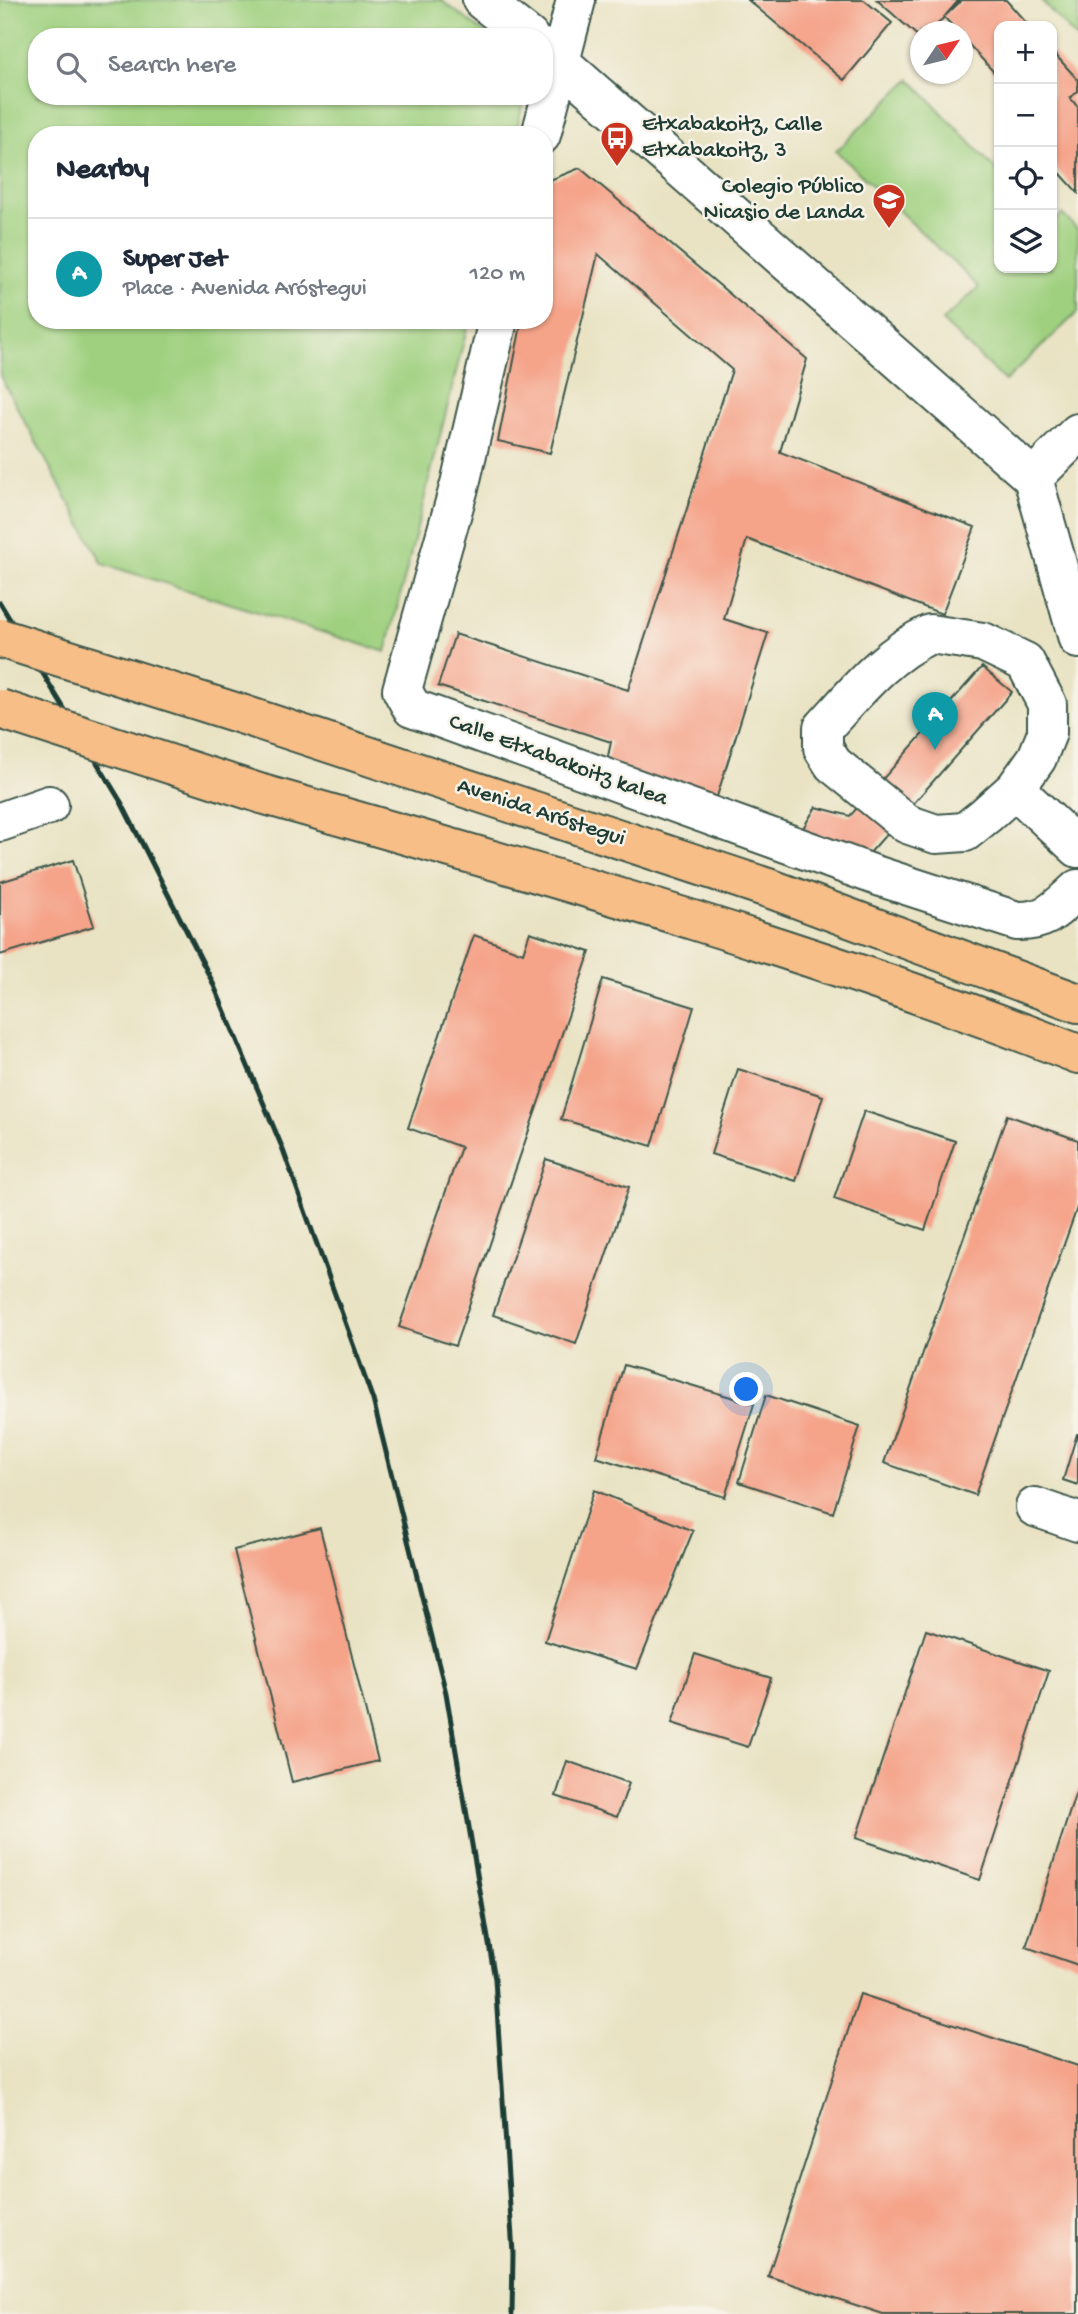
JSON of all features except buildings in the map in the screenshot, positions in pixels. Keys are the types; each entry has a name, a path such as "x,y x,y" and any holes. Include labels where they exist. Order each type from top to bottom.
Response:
{"main road":[{"name":"Avenida Aróstegui","path":"0,638 241,714 774,890 1078,1003"},
{"path":"0,709 262,794 641,902 998,1023 1078,1054"}],"street":[{"path":"482,0 518,28"},
{"path":"553,34 576,0"},
{"path":"553,56 1033,478 1078,639"},
{"path":"541,126 542,105"},
{"name":"Calle Etxabakoitz kalea","path":"496,329 460,484 402,690 412,708 875,876 1017,921 1035,922 1065,901"},
{"path":"1033,478 1078,433"},
{"path":"930,634 983,642 1024,662 1048,704 1047,733 1037,758 1015,789 965,832 936,834 907,824 833,764 823,748 823,728 902,647 930,634"},
{"path":"1015,789 1078,848"},
{"path":"0,822 49,805"},
{"path":"1035,1507 1078,1522"}],"green space":[{"path":"0,0 441,0 478,28 28,28 28,105 523,105 517,126 28,126 28,329 467,329 386,652 103,564 0,376"},
{"path":"1041,0 1078,0 1078,40"},
{"path":"910,79 910,84 915,84 994,168 994,273 1057,273 1057,219 1062,214 1078,230 1078,312 1005,381 942,321 979,287 836,151"}],"railway":[{"path":"0,603 121,802 212,981 282,1147 373,1400 446,1693 495,1979 513,2253 512,2314"}],"place":[{"name":"Etxabakoitz, Calle Etxabakoitz, 3","path":"617,168"},
{"name":"Colegio Público Nicasio de Landa","path":"889,230"},
{"name":"Super Jet","path":"935,750"}]}
